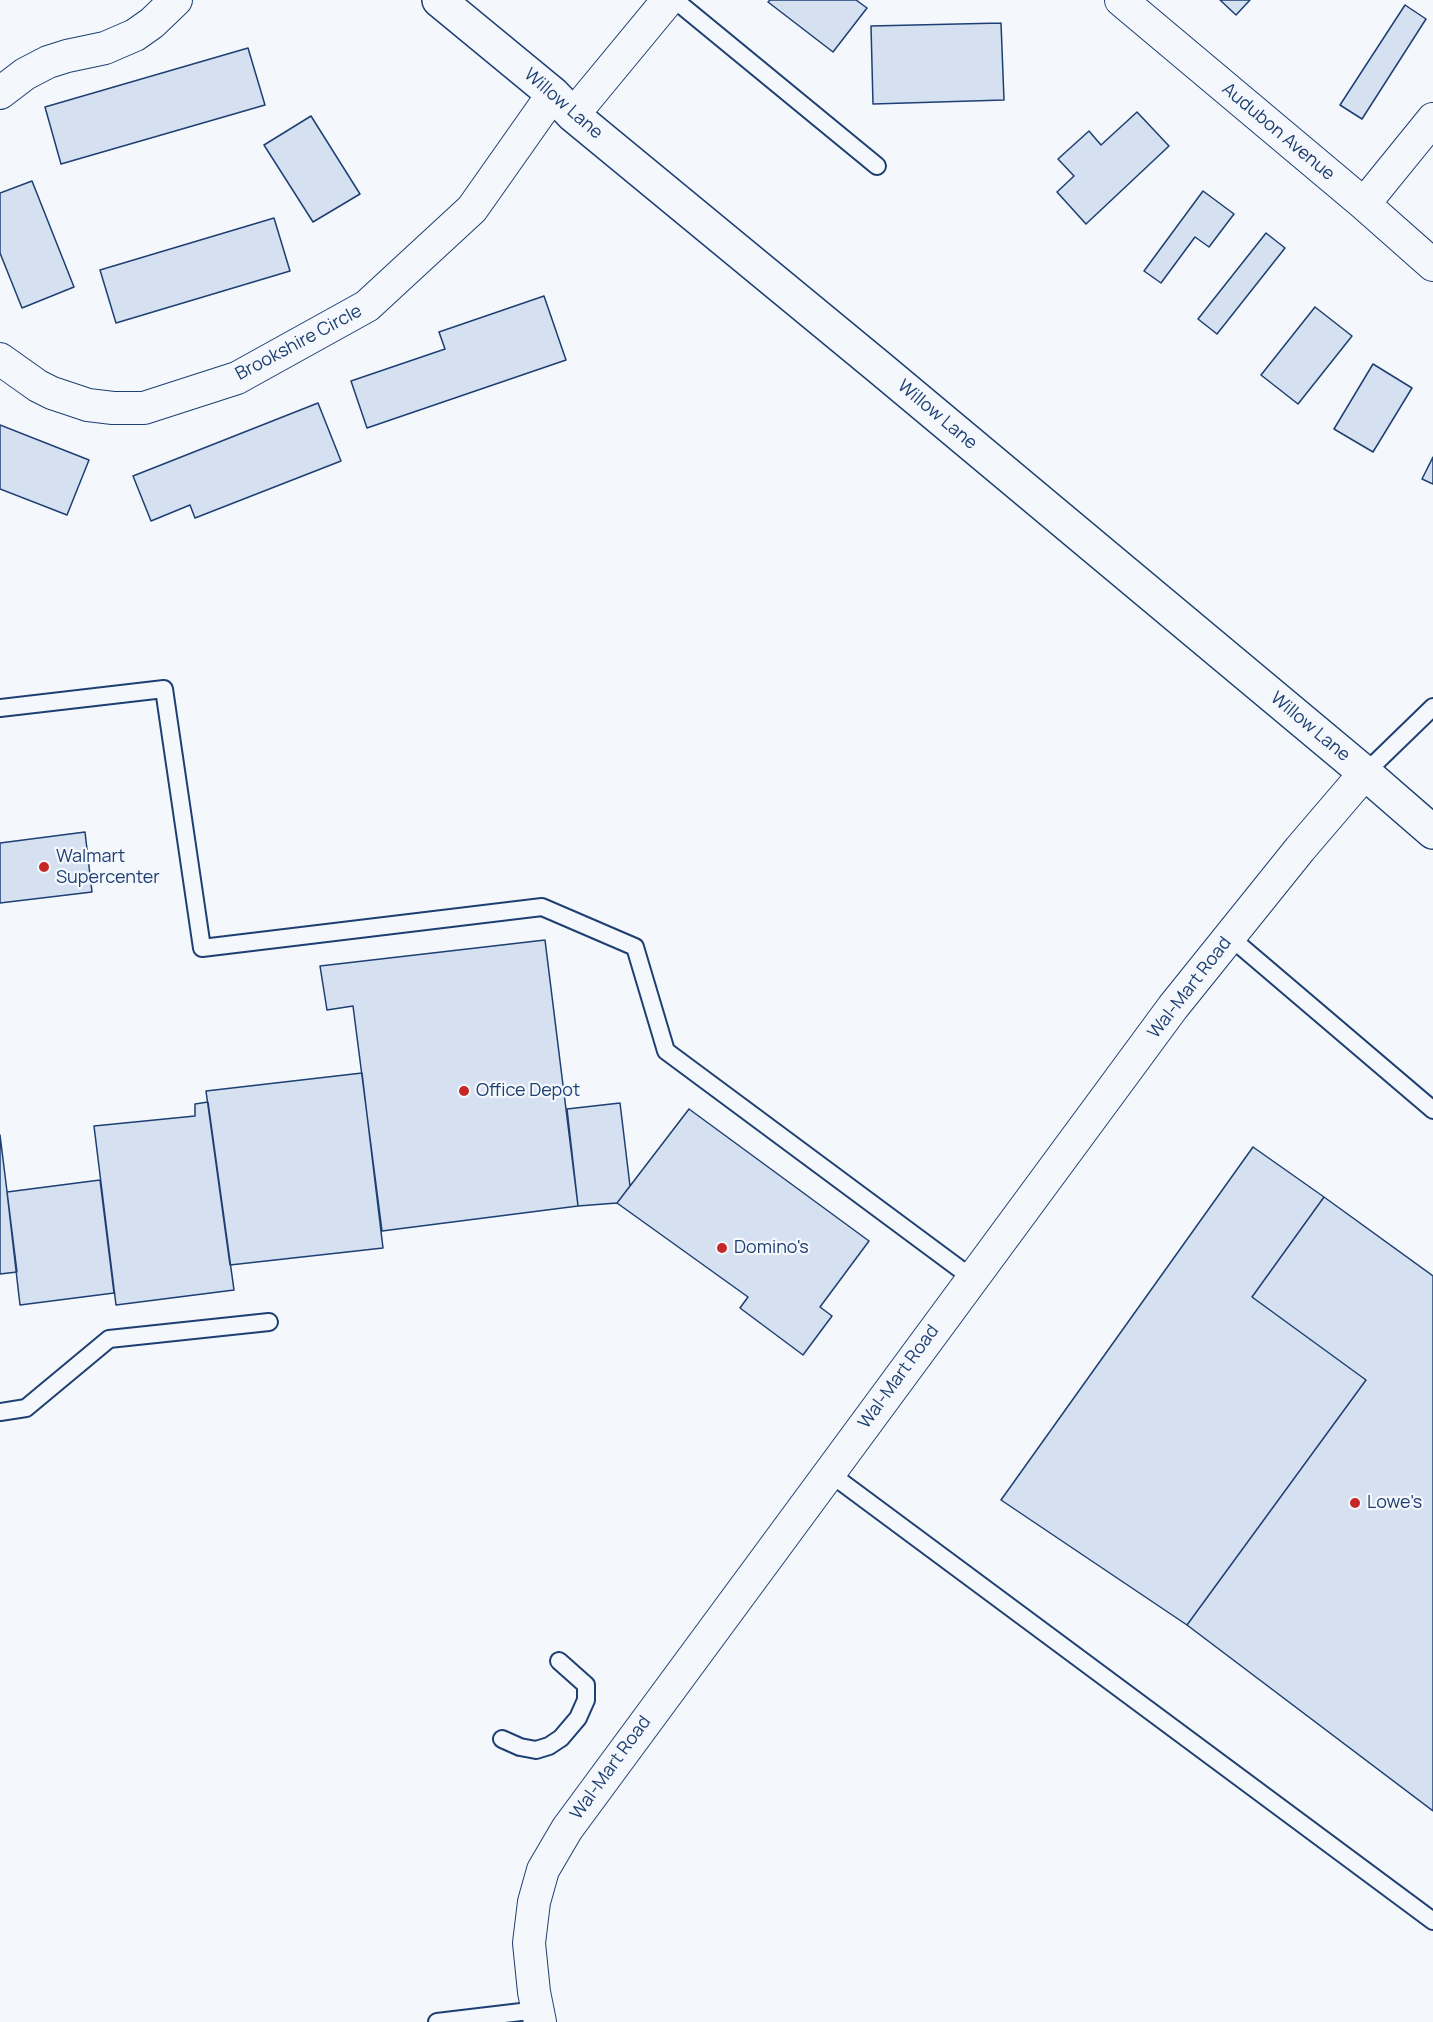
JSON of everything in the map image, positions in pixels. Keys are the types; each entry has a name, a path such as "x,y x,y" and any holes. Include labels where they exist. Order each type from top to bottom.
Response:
{"street":[{"path":"0,93 25,74 48,62 105,48 135,35 152,23 176,0"},
{"name":"Willow Lane","path":"439,0 1433,832"},
{"name":"Brookshire Circle","path":"0,359 38,386 52,393 88,405 113,408 144,408 237,378 368,306 472,209 563,105 668,0"},
{"name":"Audubon Avenue","path":"1121,0 1364,204 1433,265"},
{"path":"1364,204 1433,119"},
{"name":"Wal-Mart Road","path":"539,2016 529,1943 534,1902 543,1870 567,1829 1173,1007 1300,849 1365,773"}],"lane":[{"path":"675,0 877,166"},
{"path":"0,708 164,689 202,948 542,907 634,947 666,1051 972,1278"},
{"path":"1365,773 1433,707"},
{"path":"1230,937 1433,1110"},
{"path":"0,1412 26,1408 109,1339 269,1322"},
{"path":"828,1472 1433,1921"},
{"path":"502,1738 520,1747 536,1750 549,1746 561,1738 578,1718 586,1700 586,1685 559,1661"},
{"path":"438,2022 539,2016"}],"building":[{"path":"770,0 856,0 867,8 833,52 768,2"},
{"path":"1220,0 1250,0 1236,15"},
{"path":"1405,5 1426,19 1362,119 1340,105"},
{"path":"1001,23 1004,100 873,104 871,26"},
{"path":"248,48 265,105 61,164 45,107"},
{"path":"1137,112 1169,146 1086,224 1057,192 1074,176 1058,159 1089,131 1101,145"},
{"path":"311,116 360,194 313,222 264,145"},
{"path":"32,181 74,287 22,308 0,253 0,193"},
{"path":"1203,191 1234,214 1209,247 1195,237 1161,283 1144,271"},
{"path":"274,218 290,271 116,323 100,270"},
{"path":"1266,233 1285,248 1217,334 1198,319"},
{"path":"544,296 566,360 367,428 351,381 445,349 439,332"},
{"path":"1315,307 1352,336 1298,404 1261,375"},
{"path":"1373,364 1412,388 1373,452 1334,429"},
{"path":"318,403 341,461 195,518 190,505 151,521 133,476"},
{"path":"0,425 89,460 67,515 0,489"},
{"path":"1433,457 1433,484 1422,479"},
{"name":"Walmart Supercenter","path":"85,832 92,892 0,903 0,843"},
{"name":"Office Depot","path":"545,940 578,1206 382,1231 353,1006 327,1010 320,966"},
{"path":"362,1073 383,1248 230,1265 206,1091"},
{"path":"208,1102 234,1290 116,1305 94,1126 195,1116 195,1104"},
{"path":"620,1103 630,1186 617,1203 578,1206 567,1109"},
{"path":"689,1109 869,1241 820,1307 832,1316 803,1355 740,1308 748,1297 617,1203"},
{"path":"0,1135 17,1272 0,1274"},
{"path":"1253,1147 1324,1197 1252,1297 1366,1380 1187,1625 1001,1500"},
{"path":"100,1180 114,1293 20,1305 7,1192"},
{"name":"Lowe's","path":"1324,1197 1433,1276 1433,1811 1187,1625 1366,1380 1252,1297"}],"place":[{"name":"Walmart Supercenter","path":"44,867"},
{"name":"Office Depot","path":"464,1091"},
{"name":"Domino's","path":"722,1248"},
{"name":"Lowe's","path":"1355,1503"}]}
